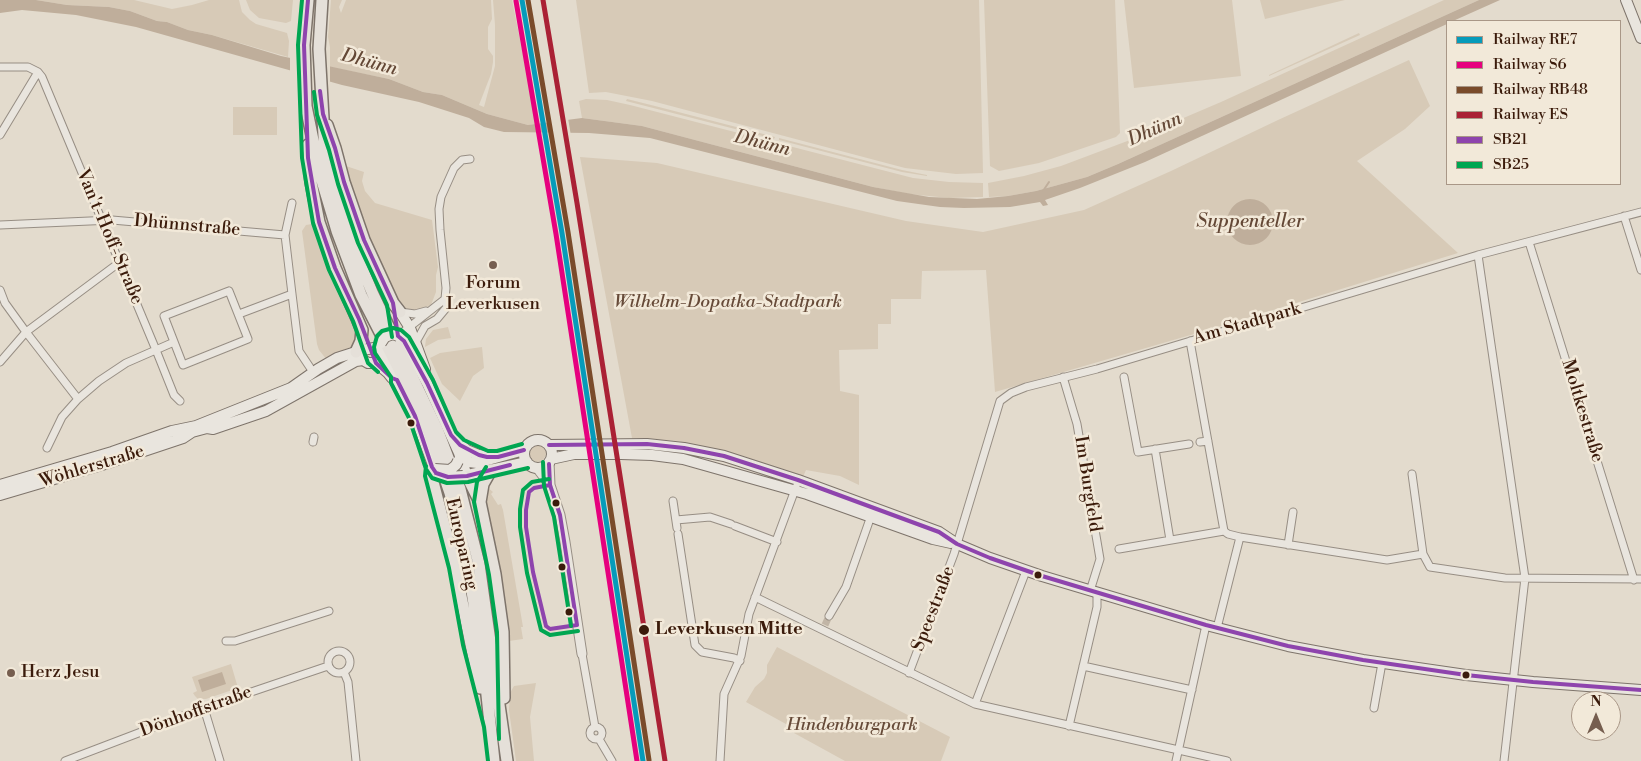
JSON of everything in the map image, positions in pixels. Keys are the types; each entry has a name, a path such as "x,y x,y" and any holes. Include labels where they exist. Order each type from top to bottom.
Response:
{"highway":[{"name":"Europaring","path":"308,0 304,45 306,106 320,174 337,231 361,295 429,432 450,493 468,566 484,666 494,761"},
{"name":"Europaring","path":"322,0 319,49 325,154 346,230 372,292 437,429 460,489 479,564 506,756"},
{"path":"306,106 308,158 319,222 335,268 362,330 362,336 356,352"},
{"path":"323,114 359,226 396,308 397,330"},
{"path":"358,319 378,341"},
{"path":"434,470 431,474 455,567 469,643 490,726"},
{"path":"480,502 482,488 492,470"},
{"path":"465,476 480,502 495,574 503,632 506,756"}],"main road":[{"path":"1626,0 1641,38"},
{"name":"Europaring","path":"396,308 410,328 416,342 427,383"},
{"path":"397,330 378,341 383,355 397,376 397,380 415,416 434,470 448,477 465,476 527,462"},
{"name":"Europaring","path":"397,330 427,383 451,435 465,476"},
{"name":"Wöhlerstraße","path":"0,485 112,452 172,431 189,422 206,417 216,417 291,388 337,358 356,352 378,341"},
{"path":"311,390 320,374 356,352"},
{"name":"Wöhlerstraße","path":"0,495 105,464 183,438 191,439 208,433 213,429 266,411 311,390 356,361 363,360 368,363 376,363 392,378 397,380"},
{"path":"451,435 460,445 473,453 498,457"},
{"path":"957,544 936,540 807,494 683,459 652,455 574,454 550,460 537,468 524,458 524,450 526,445 535,440 540,440 549,445 648,444 684,448 724,456 798,480 939,532 957,544 1026,571 1217,628 1288,646 1382,662 1514,680 1641,690"},
{"path":"549,445 551,450 550,460"},
{"path":"434,470 450,470 456,466 459,457 469,462 478,463 524,450"}],"street":[{"path":"0,67 28,67 38,72 0,134"},
{"name":"Van't-Hoff-Straße","path":"38,72 42,77 174,394 180,401"},
{"path":"416,342 425,326 444,313 447,307 439,209 441,198 454,168 462,160 470,159"},
{"path":"292,203 285,234 299,351 313,372"},
{"name":"Am Stadtpark","path":"957,544 1000,401 1011,393 1026,387 1097,369 1478,255 1641,212"},
{"path":"1624,216 1641,270"},
{"name":"Dhünnstraße","path":"0,225 102,220 177,224 285,234"},
{"name":"Moltkestraße","path":"1530,242 1638,580"},
{"path":"1478,255 1525,578 1504,761"},
{"path":"0,362 26,332 120,262"},
{"path":"0,290 6,303 26,332 78,399"},
{"path":"229,291 248,339 184,365 174,342 164,316 229,291"},
{"path":"239,314 292,294"},
{"path":"397,330 410,328 445,299"},
{"path":"396,308 415,314 431,310"},
{"path":"1190,341 1204,441 1224,530 1228,534 1387,560 1423,554"},
{"path":"47,448 62,417 78,399 99,381 126,363 174,342"},
{"name":"Im Burgfeld","path":"1063,377 1077,424 1100,559 1094,592 1098,607 1069,726"},
{"path":"1124,377 1138,452 1189,444"},
{"path":"1154,450 1170,540"},
{"path":"550,460 550,485 560,515 566,542 582,654 595,727 590,729 589,734 592,738 599,739 612,761"},
{"path":"537,468 550,485"},
{"path":"1412,474 1423,554 1430,567 1504,578 1638,580"},
{"path":"720,761 724,694 740,660 747,621 755,596 777,542 798,480"},
{"path":"673,501 695,645 702,652 740,660"},
{"path":"1288,545 1293,512"},
{"path":"830,616 846,587 871,516"},
{"path":"676,520 710,517 777,542"},
{"path":"1119,549 1224,530"},
{"path":"1217,628 1240,537"},
{"name":"Speestraße","path":"909,673 957,544"},
{"path":"975,704 1026,571"},
{"path":"755,596 824,627 909,673 975,704 1227,761"},
{"path":"226,642 235,641 329,611"},
{"path":"1176,761 1206,625"},
{"path":"342,651 348,656 350,663 344,672 333,672 328,666 328,659 332,653 342,651"},
{"path":"1374,708 1382,662"},
{"name":"Dönhoffstraße","path":"64,761 204,708 328,666"},
{"path":"1084,666 1192,690"},
{"path":"344,672 348,682 356,761"},
{"path":"204,708 220,761"}],"green space":[{"path":"36,0 134,0 172,9 209,0 239,0 242,12 250,20 256,24 287,33 289,41 288,57 188,30 167,22 157,21 130,11 109,7 67,5"},
{"path":"246,0 293,0 291,21 286,23 259,18 250,10"},
{"path":"331,0 342,0 339,7 341,13 346,0 491,0 492,19 488,27 488,49 493,56 493,62 491,74 479,105 484,107 495,66 493,0 512,0 537,124 528,125 487,114 442,95 423,92 389,79 330,67 328,37"},
{"path":"576,0 979,0 983,173 956,174 905,168 652,101 606,92 589,93"},
{"path":"984,0 1115,0 1120,133 1116,137 1039,163 999,171 990,166"},
{"path":"1124,0 1232,0 1241,76 1134,88"},
{"path":"1260,0 1345,0 1265,19"},
{"path":"1444,0 1479,0 1087,177 1036,191 989,197 988,183 1061,166 1146,134 1221,102"},
{"path":"1359,33 1360,35 1269,76 1269,75"},
{"name":"Wilhelm-Dopatka-Stadtpark","path":"1409,60 1430,106 1405,129 1357,161 1458,253 1218,327 995,392 986,270 922,271 921,299 891,299 891,324 878,324 878,349 839,350 840,391 859,395 859,485 840,476 806,470 803,477 678,441 632,438 580,157 657,163 906,221 983,232 1084,210"},
{"path":"586,99 607,100 630,105 913,178 983,183 983,197 949,198 909,194 873,187 642,126 582,118 579,101"},
{"path":"627,99 775,137 774,139 626,101"},
{"path":"233,107 277,107 277,135 233,135"},
{"path":"779,138 927,176 902,172 779,140"},
{"path":"343,165 364,172 362,181 365,191 375,203 432,220 438,267 436,292 431,305 414,311 403,308 399,303 373,249"},
{"path":"306,225 315,225 358,331 356,340 351,347 327,360 317,344 302,231"},
{"path":"448,327 451,338 438,340 425,347 426,339 433,330"},
{"path":"482,347 484,368 473,376 460,401 442,384 430,358 440,353"},
{"path":"537,444 543,447 546,453 543,459 537,462 531,459 528,453 531,447"},
{"path":"487,487 493,492 491,494 498,505 501,504 503,510 523,627 521,627 523,639 509,641 500,569 485,499"},
{"name":"Hindenburgpark","path":"777,647 950,737 941,761 845,761 794,733 795,729 746,702 755,687 764,679 767,673 767,665"},
{"path":"231,664 238,688 206,699 198,699 195,696 193,693 197,691 192,677"},
{"path":"536,683 530,717 534,761 516,761 509,710 510,693 514,686"}],"water":[{"path":"0,0 36,0 67,5 109,7 130,11 157,21 167,22 188,30 212,35 281,56 389,79 423,92 442,95 487,114 528,125 582,118 642,126 873,187 929,197 977,199 1036,191 1087,177 1479,0 1500,0 1455,20 1446,20 1446,24 1145,162 1045,200 1048,205 1043,206 1040,202 1010,207 964,208 897,201 650,138 589,133 504,132 484,127 469,118 419,102 342,85 136,27 76,15 22,10 0,13"},
{"name":"Suppenteller","path":"1245,199 1255,199 1269,209 1273,222 1269,235 1263,241 1255,245 1245,245 1231,235 1227,227 1227,217 1237,203"},
{"path":"222,672 226,684 202,692 198,680"}],"pier":[{"path":"290,55 330,64 330,84 290,72"},
{"path":"568,118 571,136 552,135 549,120"}],"waterway":[{"path":"1043,191 1049,182"}],"tunnel":[{"path":"825,625 829,616"}],"rail line":[{"name":"RE7","path":"522,0 562,233 643,761"},
{"name":"RB48","path":"528,0 568,232 649,760"},
{"name":"ES","path":"543,0 665,761"},
{"name":"S6","path":"516,1 556,234 637,761"}],"transit line":[{"name":"SB25","path":"302,0 298,45 302,158 313,223 329,270 353,321 368,363 378,372"},
{"name":"SB21","path":"308,0 304,45 308,158 319,222 335,268 359,319 376,363 392,378 397,380"},
{"name":"SB21","path":"320,91 323,114 344,182 364,240 393,303 398,336"},
{"name":"SB25","path":"314,92 317,115 338,184 358,243 387,305 392,337"},
{"name":"SB25","path":"522,444 497,451 488,451 464,440 456,432 433,380 409,337 401,330 393,328 382,331 377,336 374,347 375,353 391,377 391,383 409,418 426,469 432,478 447,483 468,482 528,468"},
{"name":"SB21","path":"398,336 404,341 427,383 451,435 460,445 487,457 498,457 524,450"},
{"name":"SB21","path":"397,380 415,416 432,467 436,473 448,477 467,476 510,465"},
{"name":"SB21","path":"549,445 647,444 684,448 724,456 798,480 939,532 957,544 1042,576 1206,625 1288,646 1363,660 1466,675 1641,690"},
{"name":"SB25","path":"543,462 544,486 554,517 571,626"},
{"name":"SB21","path":"549,464 550,485 560,515 577,625"},
{"name":"SB25","path":"426,466 425,476 449,568 463,645 484,727 488,761"},
{"name":"SB25","path":"486,467 477,482 474,502 489,575 497,632 499,739"},
{"name":"SB25","path":"549,479 532,482 523,490 520,527 527,573 541,630 550,635 578,631"},
{"name":"SB21","path":"550,485 534,488 529,492 526,527 533,572 546,626 550,629 577,625"}],"place":[{"name":"Forum Leverkusen","path":"493,265"},
{"name":"Leverkusen Mitte","path":"644,630"},
{"name":"Herz Jesu","path":"11,673"}],"water label":[{"name":"Dhünn","path":"369,63"},
{"name":"Dhünn","path":"1155,130"},
{"name":"Dhünn","path":"762,144"}]}
